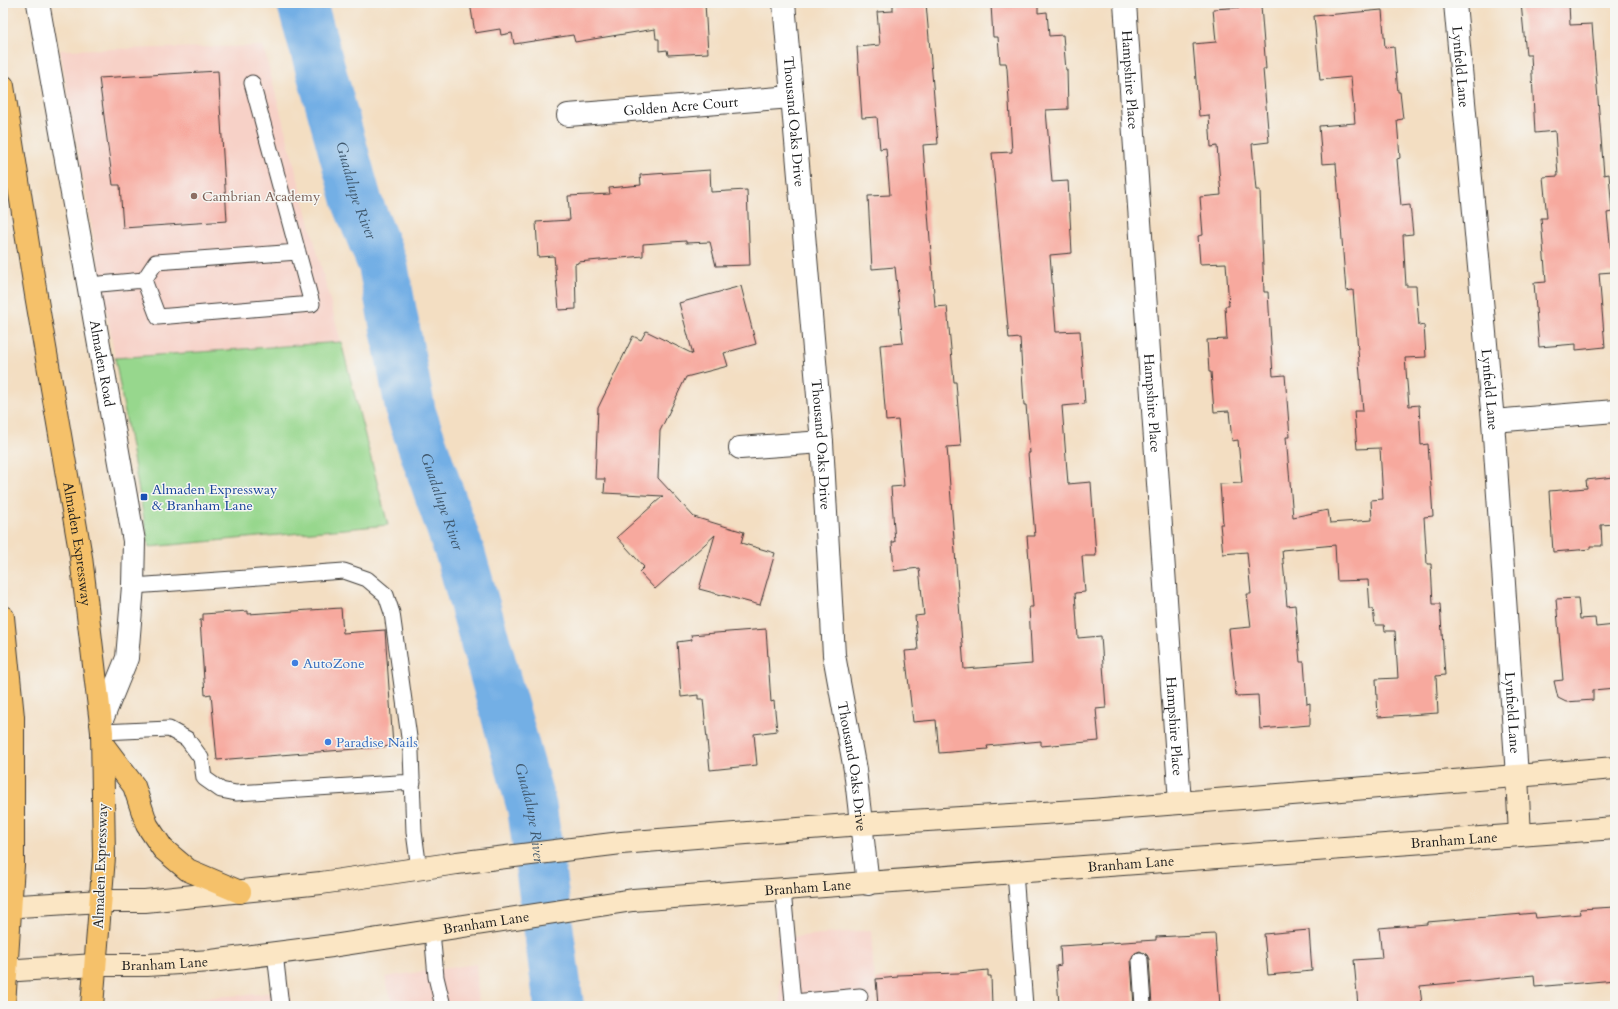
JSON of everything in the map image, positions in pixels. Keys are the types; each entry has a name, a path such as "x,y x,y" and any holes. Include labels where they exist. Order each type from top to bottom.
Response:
{"main road":[{"name":"Almaden Expressway","path":"3,86 36,295 81,557 102,733 104,857 92,1006"},
{"path":"3,617 8,718 7,906 4,1006"},
{"path":"102,733 134,786 147,825 163,849 188,870 240,892"},
{"path":"7,906 101,901 145,901 240,892 320,883 457,863 621,843 861,824 1180,803 1615,768"},
{"path":"1517,776 1520,835"},
{"name":"Branham Lane","path":"5,971 211,961 275,954 633,900 868,884 1615,828"}],"street":[{"name":"Almaden Road","path":"38,3 128,499 134,541 133,586 127,658 102,733"},
{"name":"Thousand Oaks Drive","path":"784,3 822,442 834,655 855,770 868,884"},
{"name":"Hampshire Place","path":"1125,3 1180,803"},
{"name":"Lynfield Lane","path":"1455,3 1493,421 1517,776"},
{"name":"Golden Acre Court","path":"568,115 792,97"},
{"path":"1493,421 1615,411"},
{"path":"740,448 822,442"}],"lane":[{"path":"144,280 158,317 312,304 252,83"},
{"path":"144,280 156,262 298,252"},
{"path":"89,285 144,280"},
{"path":"133,586 344,571 367,579 386,595 392,612 411,752 414,832 419,869"},
{"path":"102,733 169,729 187,739 201,758 204,778 221,790 236,793 412,782"},
{"path":"1015,872 1025,1006"},
{"path":"783,890 793,1002 860,996"},
{"path":"432,931 436,976 443,1006"},
{"path":"275,954 280,1006"},
{"path":"1140,960 1143,1006"}],"shaded area":[{"name":"Cambrian Academy","path":"263,46 341,342 115,358 60,50"},
{"path":"871,930 876,1006 781,1006 777,938"},
{"path":"476,964 479,1006 393,1006 385,977"},
{"path":"289,989 291,1006 173,1006 196,998 259,994"}],"green space":[{"path":"341,342 388,525 149,547 115,358"}],"building":[{"path":"470,3 705,3 708,53 668,55 667,50 659,51 659,39 656,39 655,29 575,42 573,35 514,44 512,33 501,35 500,29 475,33"},
{"path":"893,3 926,3 938,144 923,145 935,307 947,306 954,382 956,382 961,446 947,447 964,669 1032,664 1029,607 1033,607 1027,536 1035,536 1028,453 1030,453 1026,405 1024,405 1020,338 1009,339 992,153 1012,152 1007,68 1006,63 1000,63 998,37 993,37 991,5 1038,3 1038,13 1047,12 1049,36 1063,35 1067,70 1068,109 1046,110 1052,182 1068,181 1072,253 1050,255 1056,332 1080,331 1085,404 1062,406 1068,484 1091,482 1096,556 1082,556 1085,592 1075,593 1078,638 1101,636 1106,708 1096,709 1099,741 1041,746 1041,741 987,746 988,749 939,753 936,720 913,722 905,651 918,650 915,616 924,615 919,568 894,571 892,542 895,542 891,487 904,486 898,420 886,421 880,345 903,343 895,267 872,269 868,196 890,195 886,148 880,149 877,117 862,118 857,47 880,45 877,12 893,11"},
{"path":"1521,3 1569,3 1570,25 1592,24 1604,175 1609,174 1612,212 1607,213 1613,272 1599,273 1605,347 1576,350 1576,344 1539,347 1534,283 1546,282 1541,218 1547,218 1543,177 1558,176 1555,131 1535,133 1531,55 1526,55"},
{"path":"1261,6 1266,69 1263,69 1269,142 1252,144 1256,190 1260,190 1264,292 1268,292 1273,376 1285,375 1290,437 1286,437 1293,517 1328,510 1330,523 1372,520 1371,500 1383,499 1380,448 1357,449 1354,411 1363,411 1353,290 1346,291 1336,163 1322,164 1319,126 1355,123 1351,77 1320,80 1314,16 1382,10 1385,48 1394,47 1398,92 1400,92 1403,119 1397,120 1400,158 1397,159 1401,206 1410,205 1413,234 1403,235 1406,286 1416,286 1419,326 1424,325 1426,357 1405,358 1409,406 1419,405 1421,445 1428,444 1433,516 1424,517 1427,564 1431,564 1433,604 1440,604 1445,675 1436,676 1438,713 1378,717 1376,679 1398,678 1395,631 1385,631 1384,625 1375,625 1373,609 1370,609 1368,580 1337,581 1335,545 1282,550 1287,606 1295,605 1300,662 1304,662 1307,704 1310,703 1310,725 1260,729 1258,695 1236,696 1229,629 1251,627 1247,594 1251,594 1247,552 1223,554 1220,524 1223,524 1220,484 1242,483 1238,440 1232,441 1229,411 1214,412 1211,372 1209,372 1207,340 1227,339 1225,306 1229,306 1226,263 1200,264 1198,236 1203,235 1200,197 1221,195 1217,146 1211,147 1209,115 1199,116 1193,44 1216,42 1213,9"},
{"path":"218,71 227,221 123,228 120,185 113,185 99,78"},
{"path":"710,170 711,192 747,190 750,265 716,266 710,242 686,243 686,241 643,244 643,256 578,262 575,264 576,309 559,310 554,256 538,257 536,222 570,220 568,196 610,194 609,188 641,185 640,175"},
{"path":"741,286 756,344 724,353 728,366 686,377 660,431 658,478 694,517 744,532 741,543 775,553 760,605 699,589 715,535 655,589 639,572 644,567 617,537 663,496 604,493 605,479 595,479 598,408 633,336 641,340 646,331 693,354 679,303"},
{"path":"1614,477 1615,524 1601,525 1602,546 1591,546 1591,549 1553,552 1549,491 1587,488 1586,480"},
{"path":"1578,598 1580,619 1595,618 1596,627 1615,625 1615,688 1593,690 1593,700 1566,702 1558,698 1554,681 1563,680 1556,599"},
{"name":"AutoZone","path":"341,608 343,633 385,630 393,746 217,760 211,694 205,695 200,620 203,620 203,614 248,611 248,614"},
{"path":"766,629 771,702 774,701 777,731 754,734 757,765 710,770 703,699 698,699 698,695 681,697 677,642 692,640 691,635"},
{"path":"1615,907 1615,980 1535,987 1534,975 1420,986 1422,1005 1358,1006 1354,960 1382,958 1379,928 1427,924 1427,922 1535,913 1536,918 1581,914 1580,909"},
{"path":"1309,930 1312,971 1268,975 1264,934"},
{"path":"1215,934 1220,1006 1152,1006 1149,959 1147,955 1140,951 1135,953 1131,960 1134,1006 1064,1006 1064,1004 1059,1004 1056,966 1061,965 1060,946 1156,940 1156,937"},
{"path":"988,970 988,976 991,976 992,1006 878,1006 876,979 898,977 898,975 958,973"}],"waterway":[{"name":"Guadalupe River","path":"302,3 358,204 383,265 411,413 461,556 532,808 559,1006"}],"place":[{"name":"Cambrian Academy","path":"194,196"},
{"name":"Almaden Expressway & Branham Lane","path":"144,497"},
{"name":"AutoZone","path":"295,663"},
{"name":"Paradise Nails","path":"328,742"}]}
